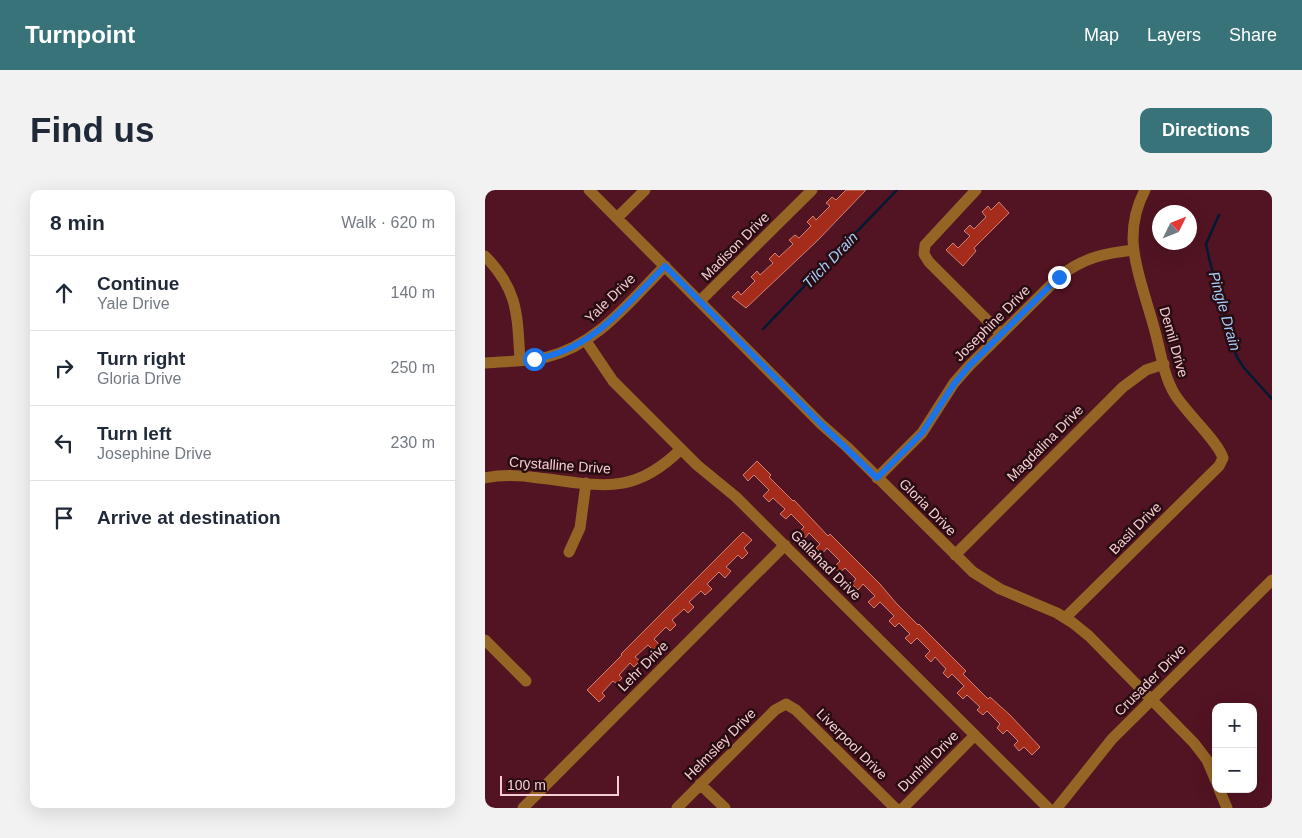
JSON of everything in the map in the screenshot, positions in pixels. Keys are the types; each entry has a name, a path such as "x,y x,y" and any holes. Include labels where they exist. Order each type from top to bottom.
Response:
{"street":[{"name":"Gloria Drive","path":"589,190 821,424 973,572 991,584 1065,618 1089,636 1201,751 1212,772"},
{"path":"617,218 645,190"},
{"name":"Madison Drive","path":"700,301 812,190"},
{"path":"976,190 929,240 923,251 929,262 1001,334"},
{"name":"Demil Drive","path":"1145,190 1139,202 1135,218 1133,250 1164,364 1173,392 1185,410 1219,448 1223,458"},
{"name":"Josephine Drive","path":"877,478 922,433 954,384 969,366 1059,277 1083,261 1103,254 1133,250"},
{"path":"485,256 504,278 512,295 517,313 520,360"},
{"name":"Yale Drive","path":"485,362 545,358 557,355 586,341 611,321 665,266"},
{"name":"Gallahad Drive","path":"586,341 613,381 704,471 736,496 1048,808"},
{"name":"Magdalina Drive","path":"955,555 1123,387 1146,370 1164,364"},
{"name":"Crystalline Drive","path":"485,478 514,475 586,483 618,484 645,477 661,467 681,449"},
{"name":"Basil Drive","path":"1065,618 1219,466 1223,458"},
{"path":"569,552 580,528 586,483"},
{"name":"Lehr Drive","path":"523,808 785,545"},
{"name":"Crusader Drive","path":"1057,808 1071,793 1104,748 1272,580"},
{"path":"485,640 526,681"},
{"name":"Helmsley Drive","path":"677,808 775,710 786,704"},
{"name":"Liverpool Drive","path":"786,704 796,710 895,808"},
{"name":"Dunhill Drive","path":"903,808 975,736"},
{"path":"700,784 725,808"},
{"path":"1220,793 1225,807"}],"building":[{"path":"846,190 866,190 817,241 746,308 732,297 738,291 741,295 755,281 751,277 757,271 760,275 773,263 769,259 775,253 779,257 793,244 789,240 795,235 799,238 811,226 807,222 813,216 816,220 830,206 826,203 832,197 836,200"},
{"path":"999,202 1009,213 974,248 976,251 963,266 946,250 953,243 958,248 970,236 964,231 970,225 974,229 986,217 982,212 988,206 991,210"},
{"path":"757,461 771,475 769,477 828,536 830,534 880,584 896,603 966,671 963,674 988,699 990,697 1010,715 1040,747 1032,755 1024,747 1019,751 1014,745 1018,741 1007,730 1003,734 997,728 1000,724 987,711 983,715 977,710 980,707 967,695 963,699 957,693 964,686 952,674 948,678 943,673 946,669 935,657 931,662 925,656 930,651 917,638 911,644 905,638 910,634 899,623 895,627 889,621 894,616 880,602 874,608 868,602 875,596 863,584 858,590 852,584 856,579 845,568 839,573 834,567 840,561 827,548 822,554 816,548 820,544 809,533 805,538 799,532 804,527 791,514 786,519 780,514 785,509 773,498 769,502 763,496 769,490 754,475 748,481 743,475"},
{"path":"743,532 752,540 744,548 748,553 742,559 738,555 726,567 731,571 725,578 719,572 707,584 712,589 705,595 701,591 689,602 694,607 688,613 684,609 672,620 676,625 670,631 666,627 654,639 659,644 653,650 648,645 635,657 640,661 634,667 630,663 619,675 622,678 617,684 613,681 602,693 605,696 599,702 587,690"}],"waterway":[{"name":"Tilch Drain","path":"763,329 897,190"},
{"name":"Pingle Drain","path":"1219,215 1206,244 1232,345 1244,368 1272,399"}],"route":[{"path":"534,359 557,355 593,336 611,321 665,266 877,478 929,425 954,384 969,366 1059,277"}]}
